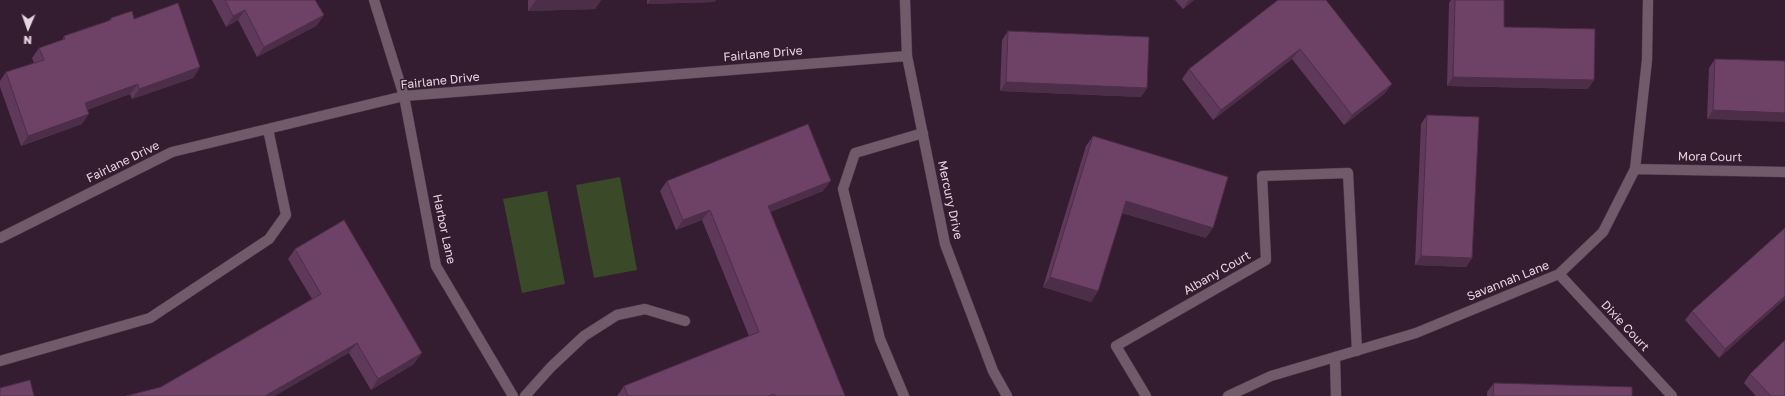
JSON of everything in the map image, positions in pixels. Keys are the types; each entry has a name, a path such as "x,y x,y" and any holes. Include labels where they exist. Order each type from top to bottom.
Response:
{"street":[{"name":"Harbor Lane","path":"374,0 404,96 436,266 513,396"},
{"name":"Mercury Drive","path":"905,0 907,56 946,244 993,371 1007,396"},
{"name":"Savannah Lane","path":"1228,396 1271,376 1416,333 1559,274 1603,232 1635,169 1647,60 1648,0"},
{"name":"Fairlane Drive","path":"0,238 172,152 404,96 907,56"},
{"path":"0,361 150,318 269,239 286,215 268,129"},
{"path":"904,396 880,339 843,190 855,153 923,133"},
{"name":"Mora Court","path":"1635,169 1785,172"},
{"name":"Albany Court","path":"1146,396 1116,346 1266,260 1262,176 1348,173 1357,351"},
{"name":"Dixie Court","path":"1559,274 1672,396"},
{"path":"525,396 551,367 584,336 617,315 645,309 685,320"},
{"path":"1335,358 1336,396"}],"green space":[{"path":"620,177 637,270 594,278 576,185"},
{"path":"547,191 565,284 522,293 503,199"}],"building":[{"path":"225,0 315,0 324,15 264,47 245,10 233,16"},
{"path":"1278,0 1326,0 1392,84 1352,115 1300,49 1221,110 1189,69"},
{"path":"1455,0 1504,0 1504,27 1595,29 1594,80 1453,77"},
{"path":"178,3 200,67 139,89 138,84 85,103 89,114 28,136 6,72 44,60 39,48 65,39 64,36 111,20 111,18 132,11 134,19"},
{"path":"1008,31 1149,37 1147,88 1006,82"},
{"path":"1715,59 1785,61 1785,113 1713,110"},
{"path":"1427,115 1479,117 1472,258 1421,256"},
{"path":"808,124 831,181 768,206 845,396 775,396 774,394 768,396 628,396 624,386 759,332 710,210 683,220 667,181"},
{"path":"1093,136 1228,177 1213,228 1126,201 1098,291 1050,277"},
{"path":"344,220 422,353 378,379 357,343 265,396 126,396 161,387 321,294 295,249"},
{"path":"1785,228 1785,296 1725,349 1692,311"},
{"path":"1785,340 1785,396 1771,396 1750,374"},
{"path":"30,380 34,396 0,396 0,388"},
{"path":"1494,383 1632,387 1632,396 1493,396"}]}
